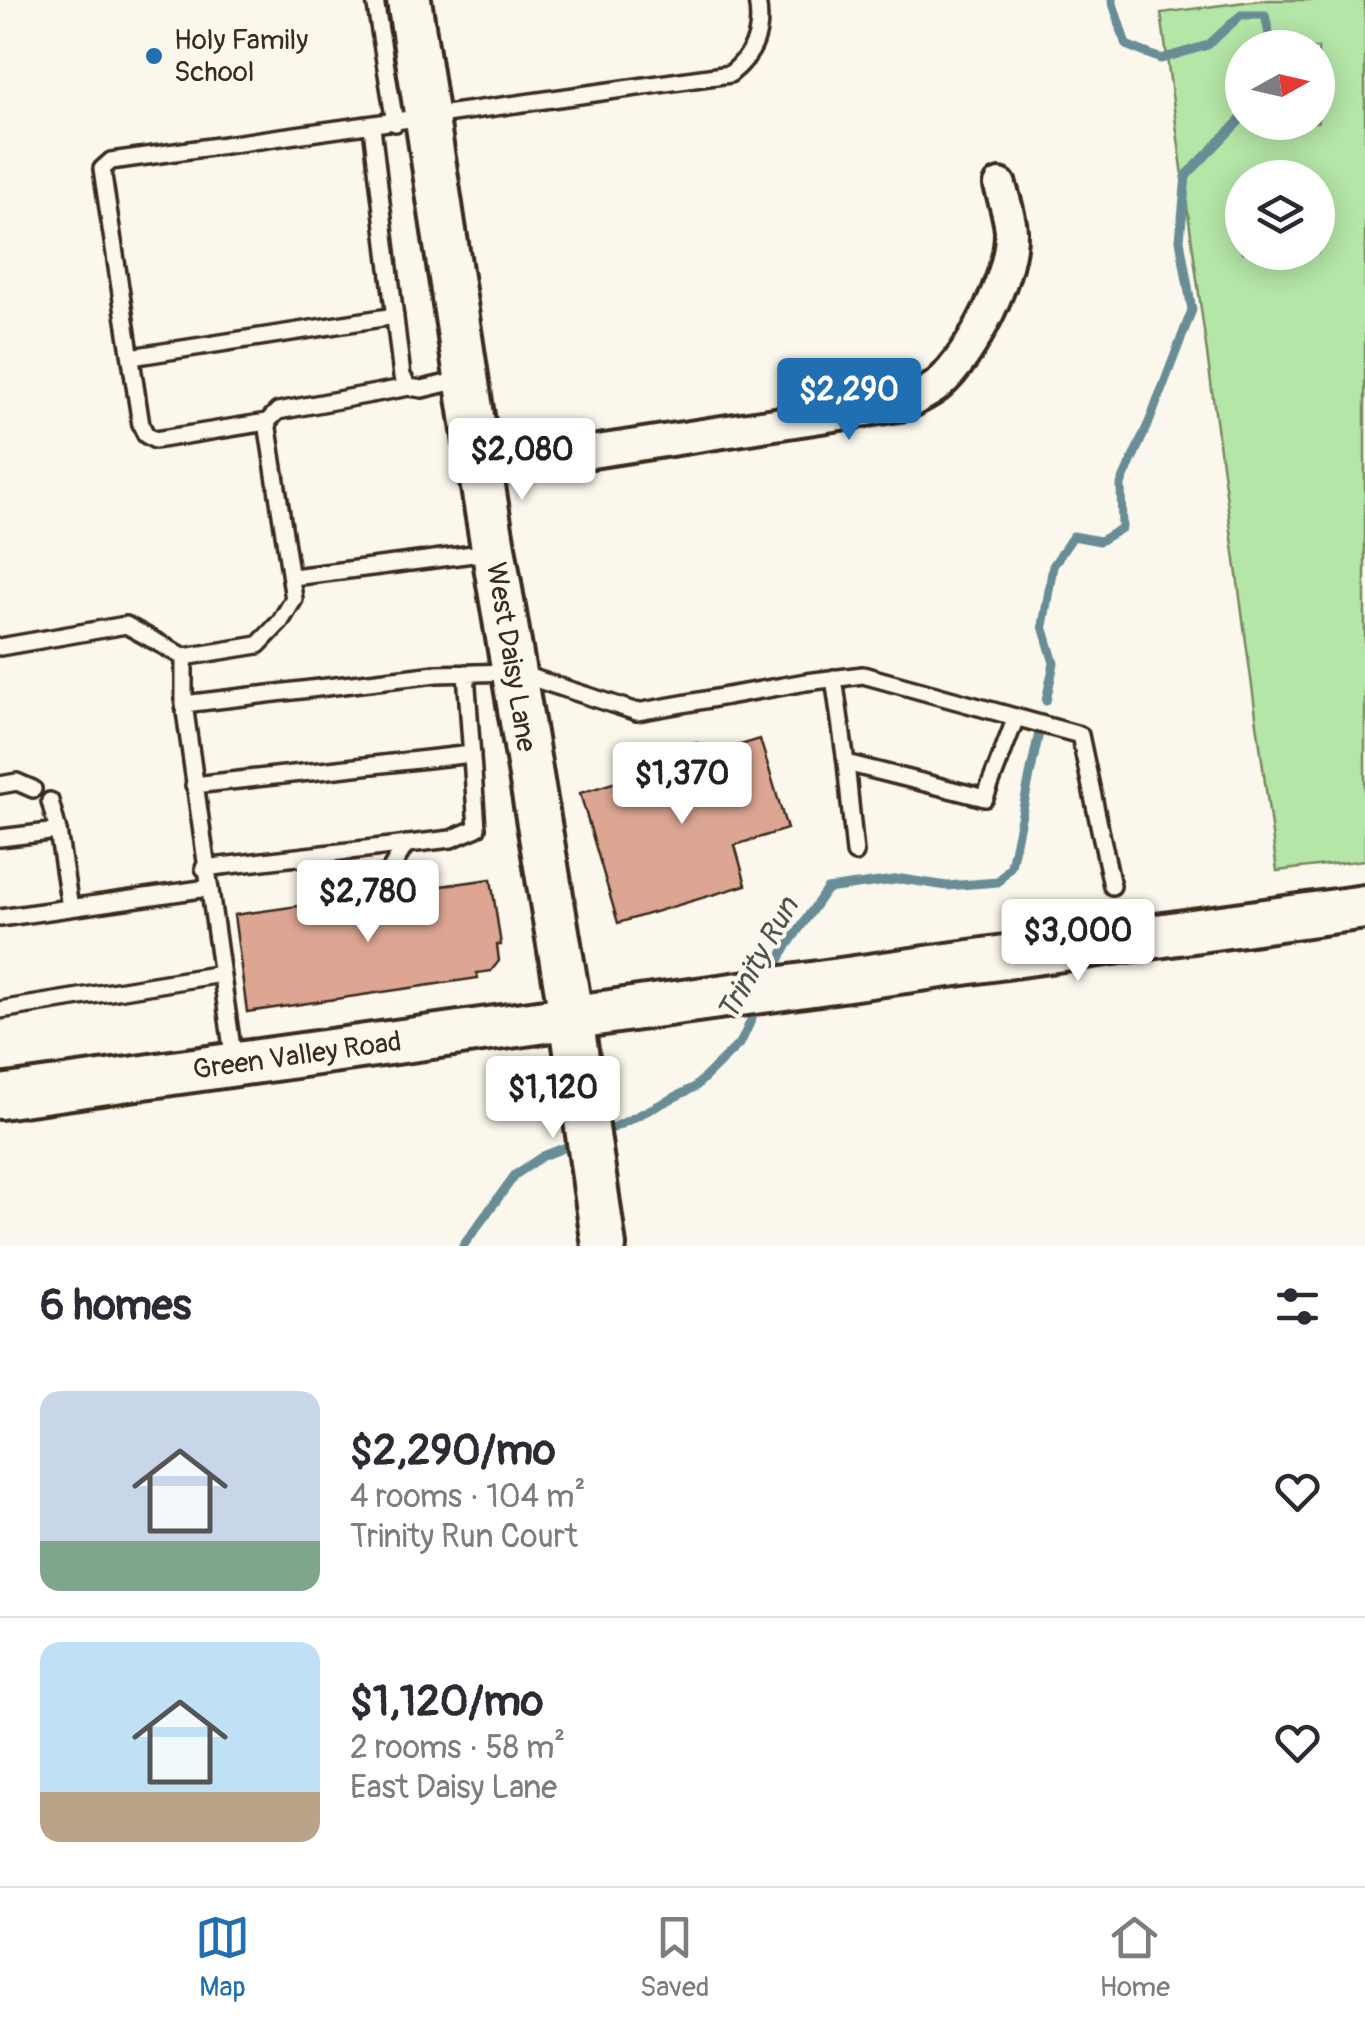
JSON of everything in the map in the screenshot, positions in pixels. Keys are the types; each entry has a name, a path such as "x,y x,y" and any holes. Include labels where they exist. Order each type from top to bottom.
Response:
{"street":[{"name":"West Daisy Lane","path":"409,0 412,121 466,379 602,1228"},
{"path":"480,469 906,404 939,384 980,328 1002,280 1011,231 1000,185"},
{"name":"Green Valley Road","path":"0,1097 1365,908"}],"lane":[{"path":"375,0 412,121"},
{"path":"466,379 278,412 267,422 155,440 146,436 141,425 102,169 111,161 730,74 748,60 758,39 757,0"},
{"path":"372,126 402,376 409,387"},
{"path":"130,356 394,316"},
{"path":"0,647 126,625 184,656 258,645 280,622 294,598 294,577 267,422"},
{"path":"294,577 493,551"},
{"path":"184,656 184,704 204,868 234,1062"},
{"path":"184,704 466,673 514,672 637,712 863,675 1080,735 1112,886"},
{"path":"204,868 451,839 477,828 466,673"},
{"path":"834,678 855,853"},
{"path":"846,763 985,798 1015,720"},
{"path":"194,785 472,754"},
{"path":"0,785 16,782 33,789"},
{"path":"50,802 70,907"},
{"path":"0,838 58,831"},
{"path":"298,857 336,876 359,880 388,874 406,844"},
{"path":"0,918 208,888"},
{"path":"0,1010 221,974"}],"green space":[{"path":"1260,0 1365,0 1365,860 1277,871 1161,13"}],"building":[{"path":"760,739 787,829 735,845 746,885 618,923 580,793 656,770 653,760 658,759 657,755 697,743 701,757"},
{"path":"491,879 501,945 497,945 499,961 491,971 477,973 478,978 247,1012 234,915"}],"waterway":[{"name":"Trinity Run","path":"1112,0 1126,45 1161,59 1208,45 1241,15 1265,15 1268,30"},
{"name":"Trinity Run","path":"1046,701 1054,663 1043,626 1053,566 1073,536 1100,541 1122,528 1121,484 1192,310 1180,240 1186,176 1225,136"},
{"name":"Trinity Run","path":"772,976 783,952 827,889 902,879 947,886 998,882 1011,866 1041,723"},
{"name":"Trinity Run","path":"599,1135 695,1087 741,1042 759,1003"},
{"name":"Trinity Run","path":"463,1246 515,1175 543,1156 579,1142"}],"place":[{"name":"Holy Family School","path":"154,56"}]}
